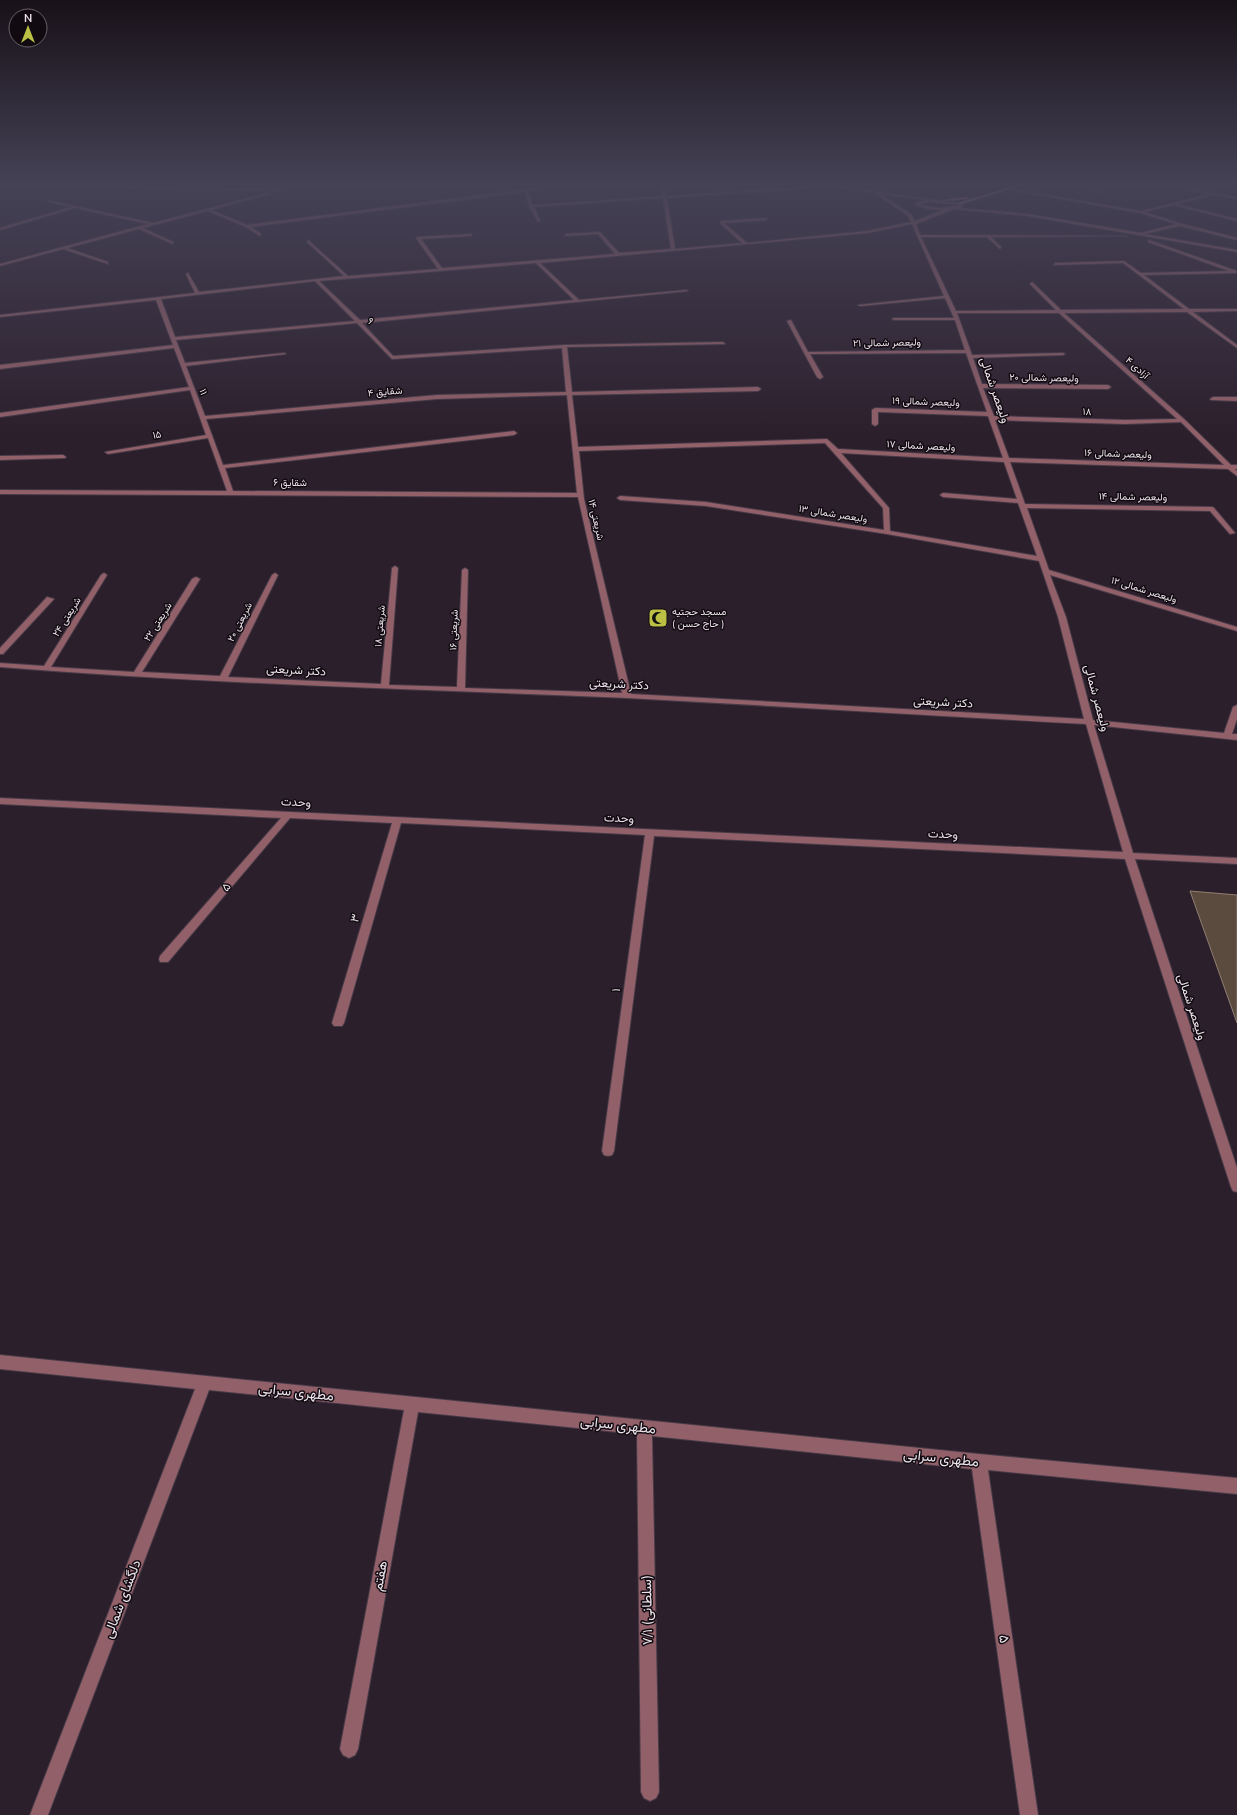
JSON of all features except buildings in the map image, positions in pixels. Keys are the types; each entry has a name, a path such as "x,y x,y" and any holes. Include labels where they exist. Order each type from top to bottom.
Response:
{"street":[{"path":"337,268 347,277"},
{"path":"0,316 316,280 458,268"},
{"path":"543,268 578,301"},
{"name":"ولیعصر شمالی","path":"933,268 954,312 1062,617 1089,722 1129,856 1237,1187"},
{"path":"1132,268 1237,347"},
{"path":"1227,268 1237,271"},
{"path":"1141,274 1237,271"},
{"path":"188,274 197,293"},
{"name":"۹","path":"316,280 359,322 392,358 564,346"},
{"name":"آزادی ۴","path":"1032,283 1182,420 1237,474"},
{"path":"173,339 686,291"},
{"path":"860,305 946,297"},
{"name":"۱۱","path":"158,298 231,493"},
{"path":"954,312 1237,310"},
{"path":"894,319 956,319"},
{"path":"789,321 820,377"},
{"path":"564,346 723,343"},
{"path":"0,367 176,346"},
{"name":"شریعتی ۱۴","path":"564,346 580,495 627,696"},
{"name":"ولیعصر شمالی ۲۱","path":"807,353 968,351"},
{"path":"183,365 284,354"},
{"path":"970,357 1063,354"},
{"name":"ولیعصر شمالی ۲۰","path":"980,386 1108,388"},
{"path":"0,415 192,388"},
{"name":"شقایق ۴","path":"203,418 437,397 570,392 758,389"},
{"path":"1213,399 1237,399"},
{"name":"ولیعصر شمالی ۱۹","path":"875,424 875,410 991,416"},
{"name":"۱۸","path":"991,416 1125,422 1182,420"},
{"path":"221,466 514,433"},
{"name":"۱۵","path":"108,452 210,436"},
{"path":"575,449 826,441 886,508 887,532"},
{"name":"ولیعصر شمالی ۱۷","path":"835,451 1006,460"},
{"path":"0,458 63,457"},
{"name":"ولیعصر شمالی ۱۶","path":"1006,460 1237,467"},
{"name":"شقایق ۶","path":"0,492 580,495"},
{"name":"ولیعصر شمالی ۱۴","path":"943,495 1021,503 1212,509 1232,533"},
{"name":"ولیعصر شمالی ۱۳","path":"620,498 706,504 887,532 1041,559"},
{"name":"شریعتی ۱۸","path":"385,687 395,568"},
{"name":"شریعتی ۱۶","path":"461,690 465,570"},
{"name":"ولیعصر شمالی ۱۲","path":"1046,571 1237,628"},
{"name":"شریعتی ۲۴","path":"46,669 104,575"},
{"name":"شریعتی ۲۰","path":"223,678 275,576"},
{"name":"شریعتی ۲۲","path":"137,674 196,580"},
{"path":"0,652 50,599"},
{"name":"دکتر شریعتی","path":"0,665 46,669 385,687 627,696 1089,722 1237,737"},
{"path":"1227,736 1237,707"},
{"name":"وحدت","path":"0,801 1237,861"},
{"name":"۵","path":"164,959 288,814"},
{"name":"۳","path":"338,1023 397,820"},
{"name":"۱","path":"608,1151 650,832"},
{"name":"مطهری سرابی","path":"0,1362 979,1462 1237,1486"},
{"name":"دلگشای شمالی","path":"39,1815 205,1383"},
{"name":"هفتم","path":"349,1749 412,1404"},
{"name":"۷/۱ (سلطانی)","path":"644,1428 650,1792"},
{"name":"۵","path":"979,1462 1029,1815"}],"place":[{"name":"مسجد حجتیه ( حاج حسن )","path":"658,618"}]}
